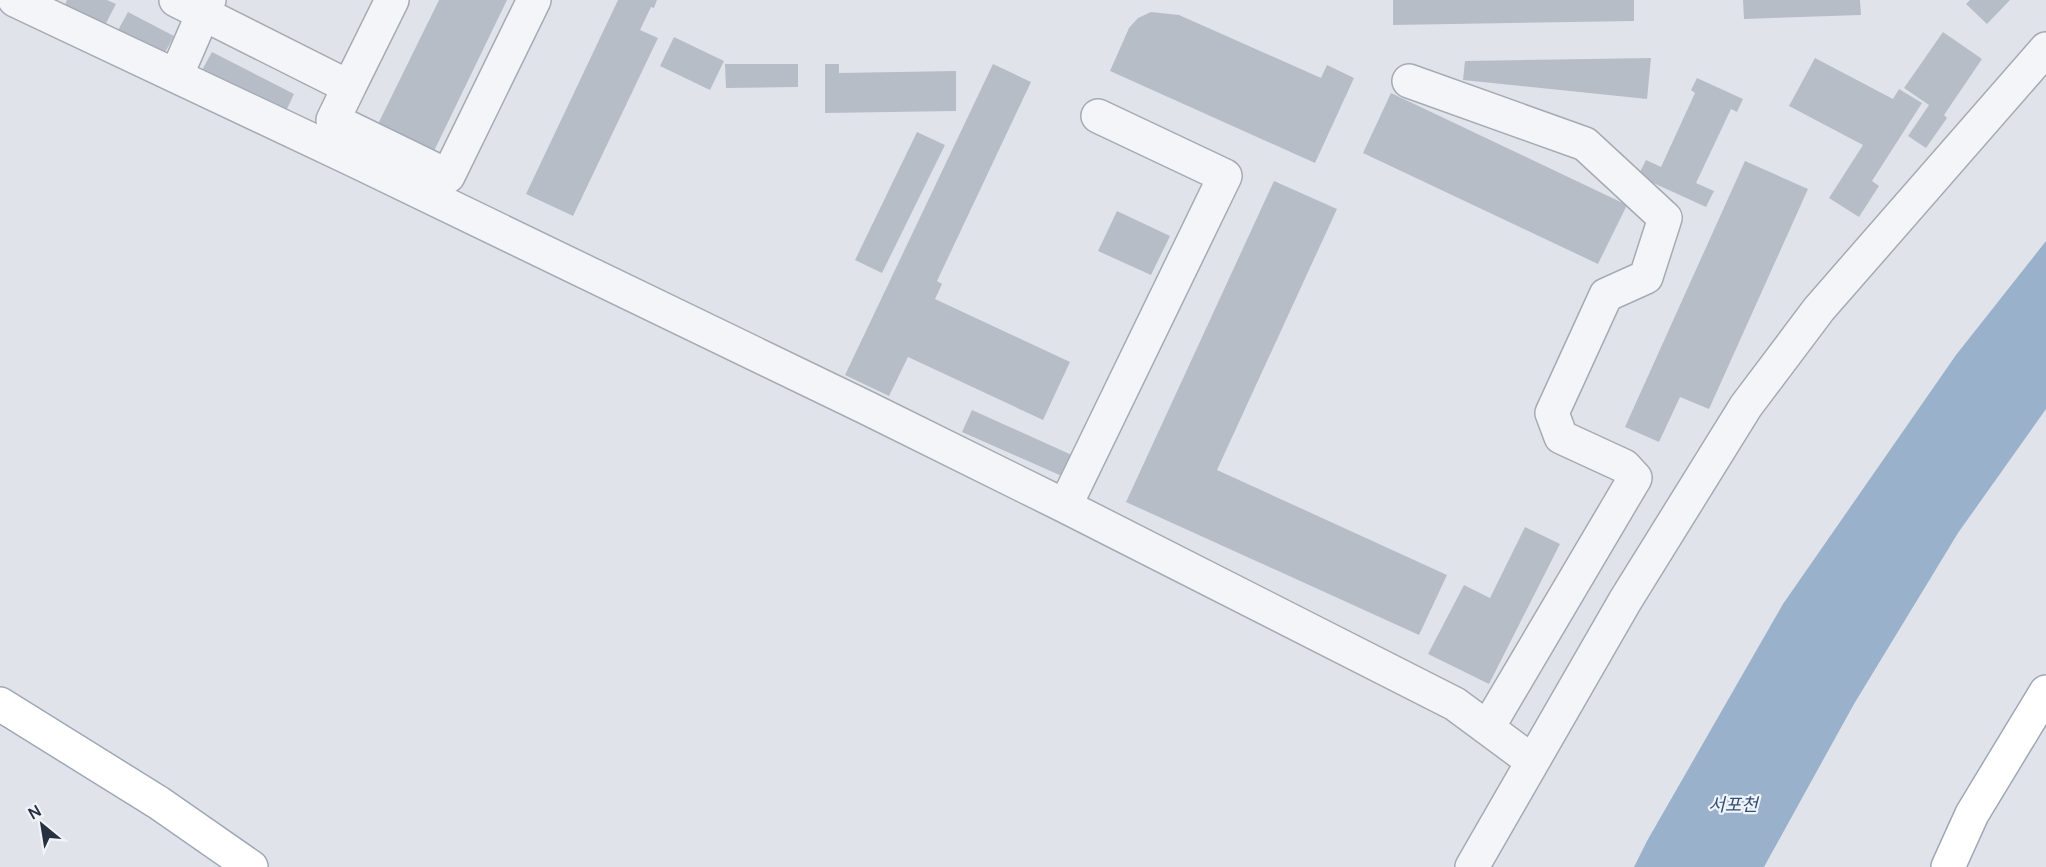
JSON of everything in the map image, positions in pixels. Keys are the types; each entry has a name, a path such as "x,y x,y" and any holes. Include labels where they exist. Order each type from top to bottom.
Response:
{"main road":[{"path":"1948,867 1972,814 2046,692"},
{"path":"0,704 159,803 251,867"}],"street":[{"path":"15,0 854,401 1065,506 1455,704 1532,761"},
{"path":"392,0 333,120 447,176 534,0"},
{"path":"176,75 196,4 349,87"},
{"path":"1472,867 1625,601 1746,406 1819,309 2046,49"},
{"path":"1409,81 1585,144 1665,218 1646,277 1606,295 1552,413 1561,437 1624,466 1635,478 1488,727"},
{"path":"1065,506 1225,176 1098,116"}],"water":[{"name":"서포천","path":"2046,241 2046,409 1958,533 1854,704 1764,867 1634,867 1783,604 1956,355"}],"building":[{"path":"67,0 107,0 116,4 104,27 64,7"},
{"path":"439,0 507,0 434,151 378,124"},
{"path":"618,0 657,0 640,30 658,38 573,216 526,194"},
{"path":"1393,0 1634,0 1634,21 1393,25"},
{"path":"1743,0 1860,0 1861,15 1744,19"},
{"path":"1970,0 2010,0 1987,24 1966,4"},
{"path":"128,12 174,36 163,56 117,32"},
{"path":"1151,12 1179,15 1321,78 1327,65 1354,78 1315,163 1110,71 1129,28 1138,18"},
{"path":"1943,32 1982,59 1944,115 1947,118 1926,148 1908,136 1929,105 1904,88"},
{"path":"674,37 724,61 710,90 660,66"},
{"path":"212,52 294,94 286,111 202,70"},
{"path":"1651,58 1647,99 1463,80 1465,61"},
{"path":"1815,58 1893,99 1899,89 1922,103 1872,181 1879,186 1859,217 1829,198 1863,145 1789,106"},
{"path":"725,64 798,64 798,87 726,88"},
{"path":"825,64 839,64 839,73 956,71 956,111 825,113"},
{"path":"993,64 1031,82 937,281 942,284 935,299 1070,362 1043,420 908,357 889,396 845,375"},
{"path":"1697,78 1743,99 1737,112 1731,109 1696,183 1714,191 1706,207 1638,176 1646,160 1661,167 1695,93 1691,90"},
{"path":"1391,93 1627,205 1598,264 1363,153"},
{"path":"917,132 945,145 882,273 855,260"},
{"path":"1745,161 1808,189 1709,409 1680,397 1659,442 1625,427"},
{"path":"1274,181 1337,209 1217,470 1447,575 1419,635 1126,502"},
{"path":"1117,211 1170,236 1151,275 1098,251"},
{"path":"972,410 1074,456 1064,477 962,432"},
{"path":"1525,527 1560,544 1489,684 1428,654 1464,585 1490,598"}]}
